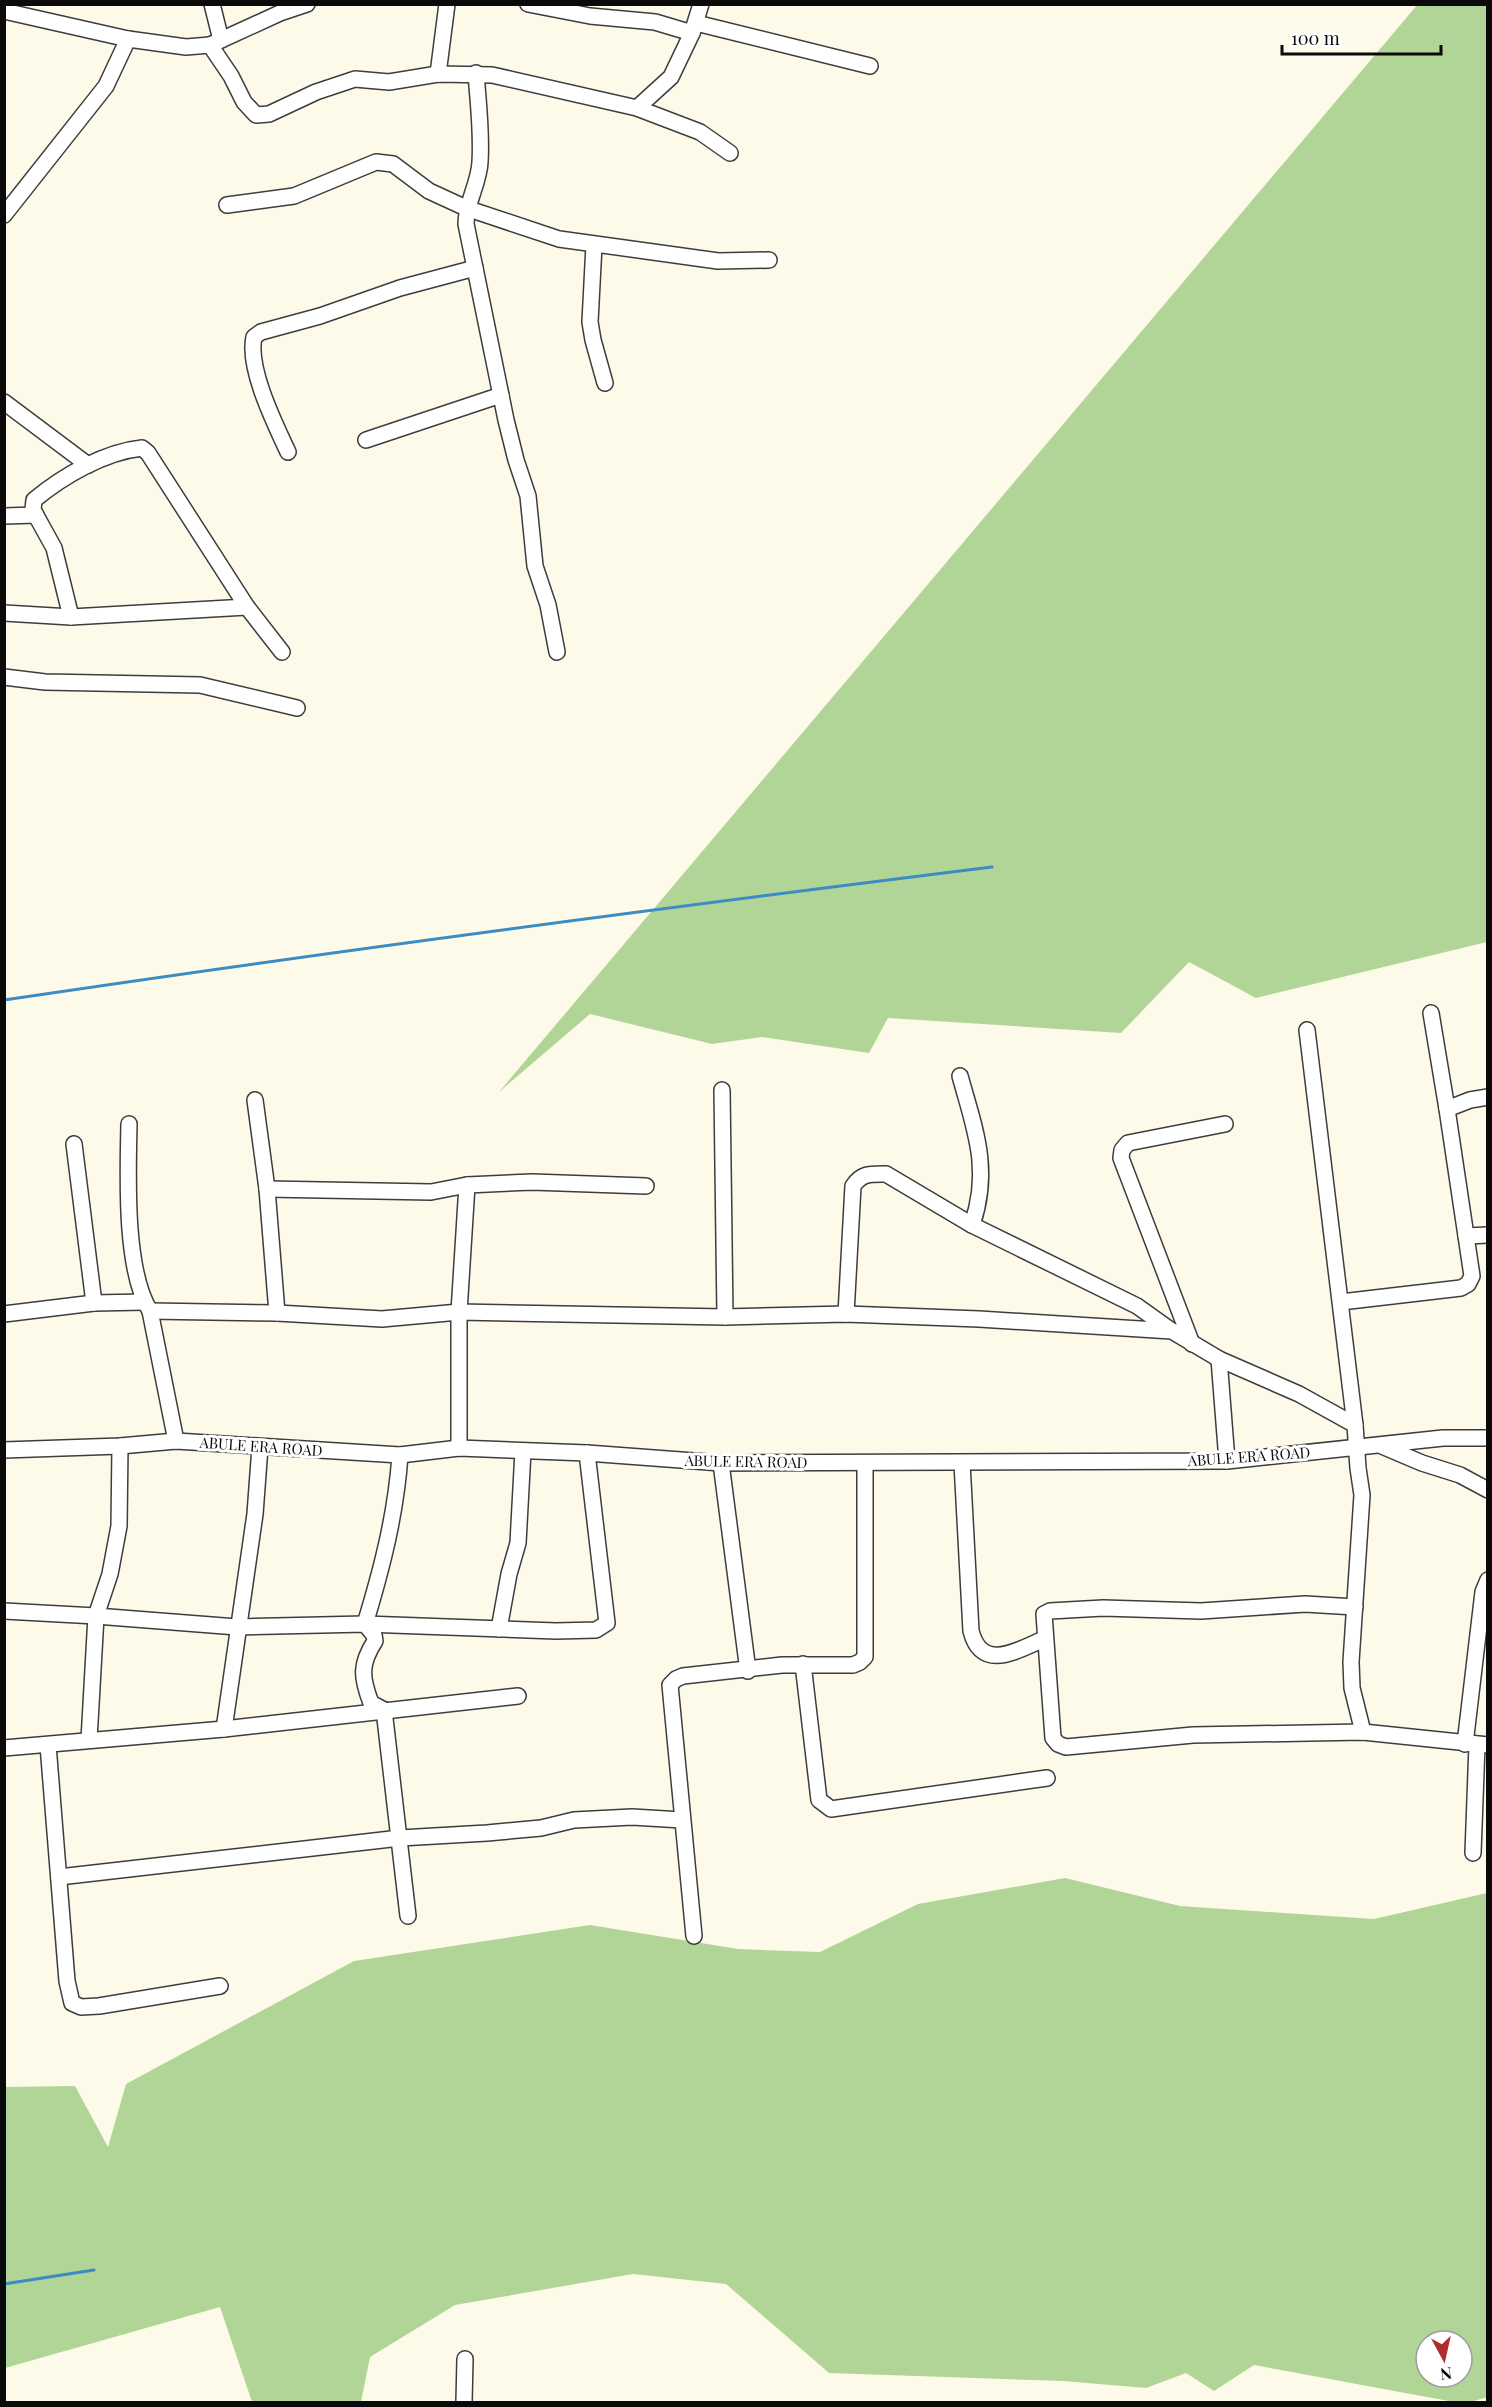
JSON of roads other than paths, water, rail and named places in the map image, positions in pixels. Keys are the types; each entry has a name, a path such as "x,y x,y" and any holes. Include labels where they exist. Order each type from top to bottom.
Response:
{"street":[{"path":"212,4 216,42 244,102 256,115 269,114 316,92 355,79 389,82 438,74 476,73 637,108 700,132 730,153"},
{"path":"4,11 128,39 186,47 216,42 280,13 307,4"},
{"path":"438,74 447,4"},
{"path":"528,4 590,16 694,28 870,66"},
{"path":"637,108 671,77 694,28 701,4"},
{"path":"4,215 106,86 128,39"},
{"path":"476,73 480,163 473,193 466,208 466,224 501,395 516,460 528,496 535,566 548,605 557,652"},
{"path":"227,205 294,196 376,162 393,164 429,191 466,208 528,230 594,245 718,261 769,260"},
{"path":"594,245 590,322 605,383"},
{"path":"288,452 268,410 258,378 252,345 254,337 261,332 320,316 399,288 475,268"},
{"path":"366,440 501,395"},
{"path":"4,402 88,465"},
{"path":"71,617 54,549 33,510 34,500 88,465 132,449 142,448 148,453 247,608 282,652"},
{"path":"4,516 36,515"},
{"path":"4,613 71,617 247,608"},
{"path":"4,677 45,682 200,685 297,708"},
{"path":"1341,1302 1461,1288 1468,1284 1472,1276 1448,1109 1431,1013"},
{"path":"1307,1030 1341,1302 1362,1495 1351,1662 1352,1688 1363,1732"},
{"path":"960,1076 976,1137 982,1172 980,1201 972,1225"},
{"path":"722,1090 725,1317"},
{"path":"1448,1109 1470,1100 1488,1097"},
{"path":"255,1100 267,1189 277,1312"},
{"path":"129,1124 128,1170 133,1261 147,1307 176,1441"},
{"path":"1192,1344 1120,1158 1122,1150 1128,1143 1225,1125"},
{"path":"74,1144 94,1304"},
{"path":"846,1314 851,1233 850,1203 853,1186 859,1177 886,1174 972,1225 1137,1306 1192,1344 1219,1359 1299,1394 1355,1425"},
{"path":"267,1189 431,1192 467,1185 532,1182 646,1186"},
{"path":"459,1448 459,1312 467,1185"},
{"path":"1466,1236 1488,1235"},
{"path":"4,1314 94,1304 382,1319 459,1312 725,1317 846,1314 979,1319 1172,1331"},
{"path":"1219,1359 1227,1461"},
{"name":"ABULE ERA ROAD","path":"4,1450 120,1446 176,1441 400,1455 459,1448 587,1453 721,1463 962,1464 1227,1461 1443,1438 1488,1438"},
{"path":"1379,1445 1422,1463 1460,1475 1488,1490"},
{"path":"88,1740 96,1616 110,1574 119,1526 120,1446"},
{"path":"224,1729 255,1514 260,1447"},
{"path":"499,1629 511,1565 518,1543 523,1451"},
{"path":"4,1611 237,1628 365,1624 596,1630 607,1623 587,1453"},
{"path":"365,1624 385,1557 398,1494 400,1455"},
{"path":"721,1463 748,1671"},
{"path":"694,1936 670,1685 683,1676 803,1664 853,1665 866,1657 865,1463"},
{"path":"962,1464 971,1631 974,1643 980,1650 990,1655 1006,1655 1044,1639"},
{"path":"1473,1853 1483,1592 1488,1580"},
{"path":"1355,1607 1305,1604 1169,1612 1103,1608 1057,1610 1044,1614 1044,1639 1053,1738 1058,1744 1066,1747 1193,1735 1363,1732 1477,1745"},
{"path":"365,1624 374,1635 375,1641 365,1655 364,1684 371,1703 384,1710"},
{"path":"803,1664 819,1800 824,1806 831,1809 1047,1778"},
{"path":"4,1748 224,1729 518,1696"},
{"path":"384,1710 408,1916"},
{"path":"48,1745 67,1981 72,2003 81,2007 99,2006 220,1986"},
{"path":"59,1877 400,1838 541,1828 574,1820 632,1817 682,1820"},
{"path":"464,2403 465,2360"}],"waterway":[{"path":"4,1000 498,930 992,867"},
{"path":"4,2284 94,2270"}]}
